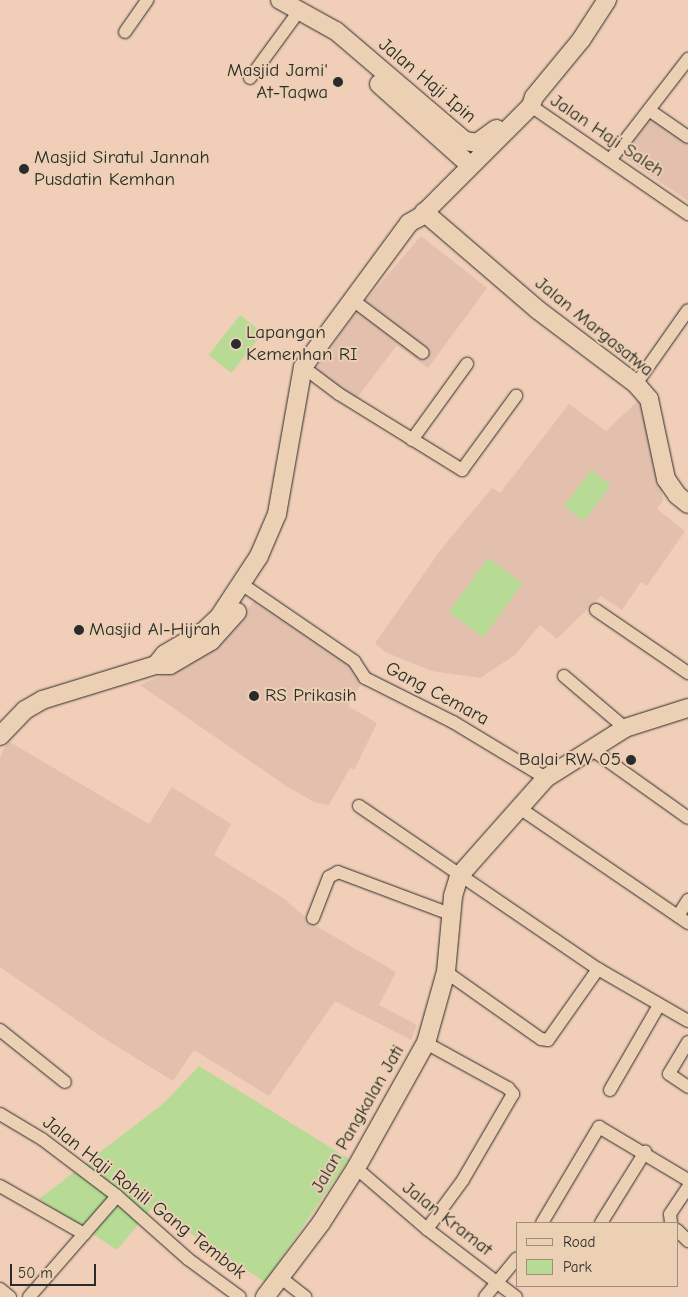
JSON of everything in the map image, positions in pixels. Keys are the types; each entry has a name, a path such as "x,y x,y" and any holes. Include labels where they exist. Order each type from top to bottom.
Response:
{"main road":[{"name":"Jalan Haji Ipin","path":"280,0 317,22 329,40 405,100 465,141 477,143 532,102"},
{"path":"0,736 26,710 42,700 156,665 170,666 212,641 228,624 247,587 277,514 306,369 413,227 532,102 581,40 606,0"},
{"name":"Jalan Haji Ipin","path":"405,100 470,165"},
{"name":"Jalan Margasatwa","path":"413,227 538,310 636,384 649,399 666,478 677,495 688,504"},
{"name":"Jalan Pangkalan Jati","path":"265,1297 281,1278 356,1168 393,1107 426,1043 446,972 450,914 464,879 528,814 546,778 593,751 625,728 688,708"}],"street":[{"path":"125,32 147,0"},
{"path":"250,78 299,11"},
{"path":"610,160 688,59"},
{"name":"Jalan Haji Saleh","path":"532,102 610,160 688,214"},
{"path":"649,110 688,137"},
{"path":"352,307 423,354"},
{"path":"636,384 688,310"},
{"path":"412,440 467,364"},
{"path":"306,369 339,394 462,470 516,396"},
{"name":"Gang Cemara","path":"247,587 354,661 366,678 453,722 546,778"},
{"path":"596,610 688,673"},
{"path":"564,676 625,728"},
{"path":"593,751 688,818"},
{"path":"360,806 464,879 598,968 688,1021"},
{"path":"528,814 683,920 688,900"},
{"path":"313,918 329,877 338,872 450,914"},
{"path":"446,972 541,1039 548,1040 598,968"},
{"path":"610,1090 660,1005"},
{"path":"0,1030 65,1082"},
{"path":"688,1042 669,1074 688,1087"},
{"path":"426,1043 508,1088 513,1094 463,1180 427,1230"},
{"name":"Jalan Haji Rohili Gang Tembok","path":"0,1114 42,1139 117,1196 188,1259 240,1297"},
{"path":"543,1222 599,1127 645,1152 688,1180"},
{"path":"602,1222 645,1152"},
{"name":"Jalan Kramat","path":"356,1168 427,1230 516,1297"},
{"path":"0,1186 84,1234"},
{"path":"670,1222 670,1214 688,1187"},
{"path":"29,1297 117,1196"},
{"path":"678,1231 688,1241"},
{"path":"485,1297 516,1259"},
{"path":"281,1278 305,1297"},
{"path":"0,1289 10,1297"}],"shaded area":[{"path":"654,113 688,135 688,201 621,155"},
{"path":"421,236 487,288 428,368 397,345 354,402 313,373 359,308"},
{"path":"643,396 649,400 663,501 657,509 685,531 647,586 641,582 622,610 601,596 557,639 540,625 515,655 480,678 432,671 385,652 375,643 442,548 492,488 500,493 569,404 606,431"},
{"name":"RS Prikasih","path":"258,596 337,649 362,682 348,706 377,723 354,770 350,768 329,805 316,803 286,786 140,685 175,669 230,630"},
{"path":"8,741 149,824 172,787 231,824 214,855 283,898 316,926 396,972 379,1005 417,1025 411,1040 335,1001 269,1096 194,1050 173,1081 97,1034 0,967 0,757"}],"green space":[{"name":"Lapangan Kemenhan RI","path":"240,315 263,333 231,373 209,355"},
{"path":"591,470 611,485 584,521 564,506"},
{"path":"488,558 523,583 483,637 449,612"},
{"path":"199,1066 349,1159 265,1282 152,1208 117,1250 39,1199 164,1103"}],"place":[{"name":"Masjid Jami' At-Taqwa","path":"338,82"},
{"name":"Masjid Siratul Jannah Pusdatin Kemhan","path":"24,169"},
{"name":"Lapangan Kemenhan RI","path":"236,344"},
{"name":"Masjid Al-Hijrah","path":"79,630"},
{"name":"RS Prikasih","path":"254,696"},
{"name":"Balai RW 05","path":"631,760"}]}
